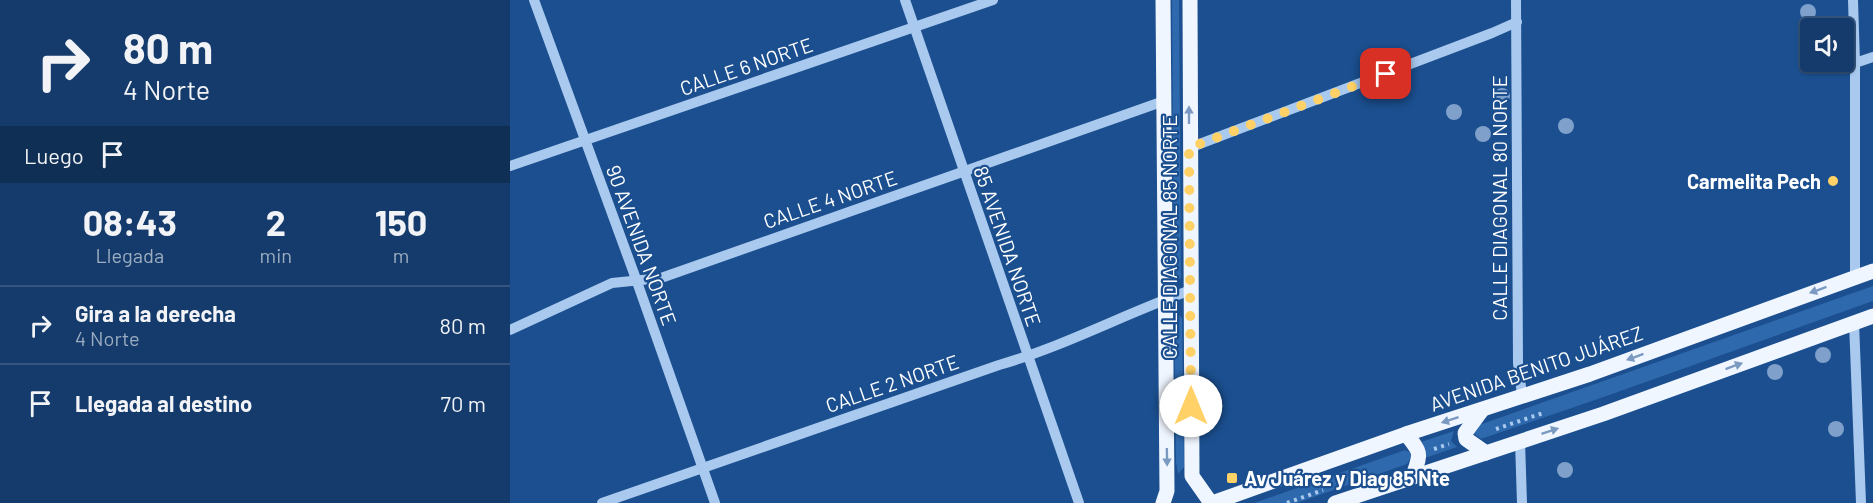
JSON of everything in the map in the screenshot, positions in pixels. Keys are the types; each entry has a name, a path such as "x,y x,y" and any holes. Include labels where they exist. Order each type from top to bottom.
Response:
{"main road":[{"name":"CALLE DIAGONAL 85 NORTE","path":"1163,0 1167,491 1163,503"},
{"name":"CALLE DIAGONAL 85 NORTE","path":"1190,0 1192,476 1212,503"},
{"name":"AVENIDA BENITO JUÁREZ","path":"1212,503 1406,434 1590,374 1873,271"},
{"path":"1335,503 1603,414 1873,316"},
{"path":"1482,410 1465,434 1466,439 1486,453"},
{"path":"1406,434 1420,454 1413,476"}],"street":[{"name":"90 AVENIDA NORTE","path":"534,0 715,503"},
{"name":"85 AVENIDA NORTE","path":"905,0 1079,503"},
{"name":"CALLE 6 NORTE","path":"510,166 993,0"},
{"name":"CALLE DIAGONAL 80 NORTE","path":"1516,0 1518,363 1522,395"},
{"path":"1853,0 1855,276"},
{"path":"1189,148 1516,22"},
{"path":"1855,63 1873,57"},
{"name":"CALLE 4 NORTE","path":"510,330 612,283 661,278 1164,100"},
{"name":"CALLE 2 NORTE","path":"602,503 999,365 1028,357 1164,299 1191,290"},
{"path":"1854,322 1861,503"},
{"path":"1521,441 1522,503"}],"path":[{"path":"1420,454 1545,413"},
{"path":"1287,503 1328,489"}],"shaded area":[{"path":"1172,0 1179,0 1181,278 1174,284"},
{"path":"1873,286 1873,301 1481,439 1473,433 1479,425"},
{"path":"1178,314 1182,318 1184,467 1178,474 1174,318"},
{"path":"1454,431 1451,441 1457,447 1425,458 1426,450 1421,442"},
{"path":"1405,450 1413,454 1407,464 1297,503 1254,503"}],"place":[{"name":"Carmelita Pech","path":"1833,181"},
{"name":"Av Juárez y Diag 85 Nte","path":"1232,478"}],"route":[{"path":"1191,406 1189,148 1386,74"}]}
